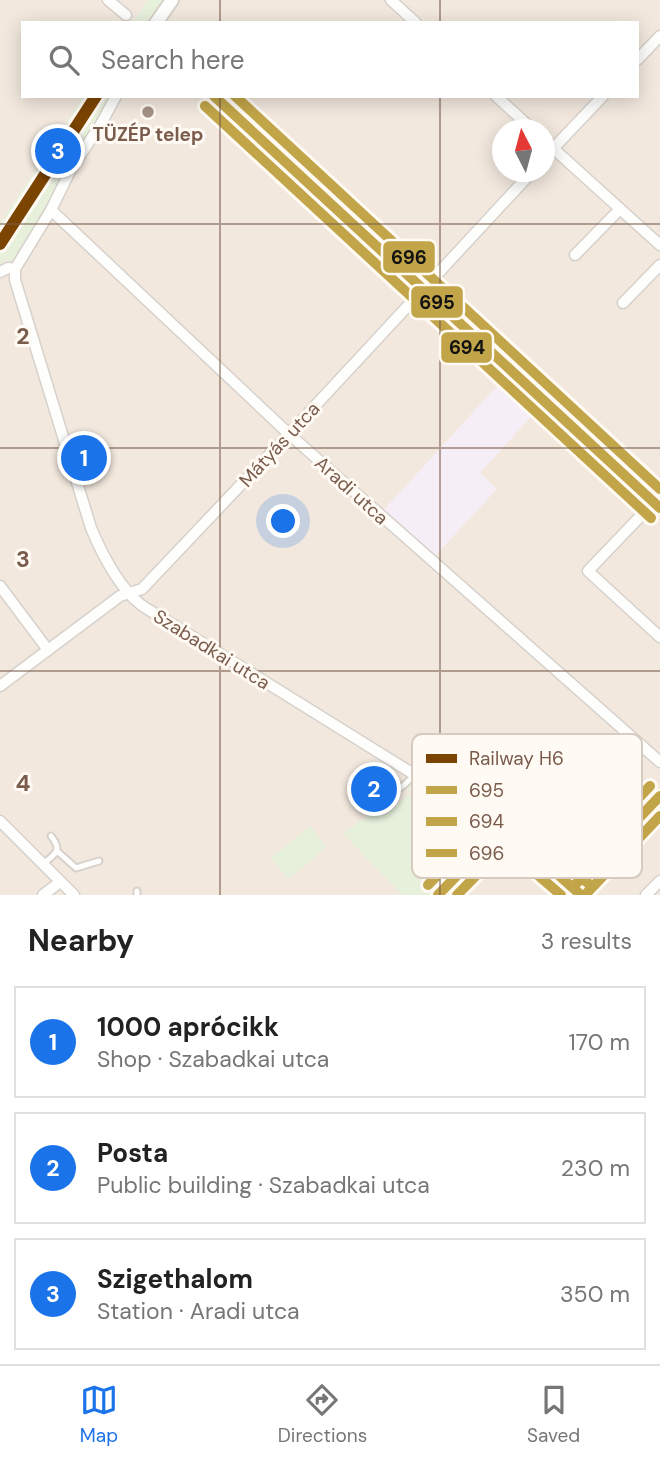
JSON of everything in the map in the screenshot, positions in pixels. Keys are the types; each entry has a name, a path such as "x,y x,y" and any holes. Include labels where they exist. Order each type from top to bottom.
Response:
{"street":[{"path":"108,0 126,15"},
{"path":"157,21 172,0"},
{"path":"391,0 414,21"},
{"path":"639,58 660,36"},
{"path":"0,272 8,268 15,269 51,210 71,169 115,98"},
{"path":"216,98 657,505 588,571 660,637"},
{"path":"498,98 521,119"},
{"path":"555,146 601,98"},
{"path":"555,150 660,245"},
{"name":"Mátyás utca","path":"0,686 120,596 142,589 523,182"},
{"path":"575,256 620,209"},
{"name":"Aradi utca","path":"51,210 289,434 628,734"},
{"path":"623,303 660,265"},
{"name":"Szabadkai utca","path":"15,269 15,280 91,528 103,554 129,593 164,620 412,773"},
{"path":"0,586 48,650"},
{"name":"Aradi utca","path":"642,746 660,762"},
{"path":"642,817 660,796"},
{"path":"0,821 74,895"},
{"path":"438,895 454,878"},
{"name":"Szabadkai utca","path":"562,878 577,891"},
{"path":"646,895 660,881"},
{"path":"43,895 60,882"}],"lane":[{"path":"380,804 412,778"},
{"path":"43,864 58,849 51,835"},
{"path":"57,851 76,868 99,861"}],"shaded area":[{"path":"0,0 148,0 134,21 21,21 21,98 82,98 0,224"},
{"path":"168,0 660,0 660,895 0,895 0,266 5,259 13,264 110,98 639,98 639,21 154,21"},
{"path":"505,377 539,408 480,473 497,489 434,557 383,511"}],"green space":[{"path":"148,0 168,0 154,21 134,21"},
{"path":"82,98 110,98 50,208 14,265 5,259 0,266 0,224"},
{"path":"412,783 412,878 447,878 430,895 402,895 343,833 378,808 385,815 411,793 407,788"},
{"path":"310,826 327,847 288,879 271,858"}],"rail line":[{"name":"H6","path":"0,244 95,98"}],"transit line":[{"name":"695","path":"216,98 660,508"},
{"name":"696","path":"237,98 660,489"},
{"name":"694","path":"205,106 651,518"},
{"name":"696","path":"642,794 650,786"},
{"name":"695","path":"642,815 660,796"},
{"name":"694","path":"642,835 660,816"},
{"name":"696","path":"428,885 435,878"},
{"name":"695","path":"438,895 454,878"},
{"name":"694","path":"457,895 474,878"},
{"name":"694","path":"541,878 561,895"},
{"name":"695","path":"562,878 581,895"},
{"name":"695","path":"573,887 582,878"},
{"name":"696","path":"582,878 590,885"},
{"name":"694","path":"585,895 601,878"}],"place":[{"name":"TÜZÉP telep","path":"148,112"},
{"name":"Szigethalom","path":"58,151"},
{"name":"1000 aprócikk","path":"84,458"},
{"name":"Posta","path":"374,789"}]}
